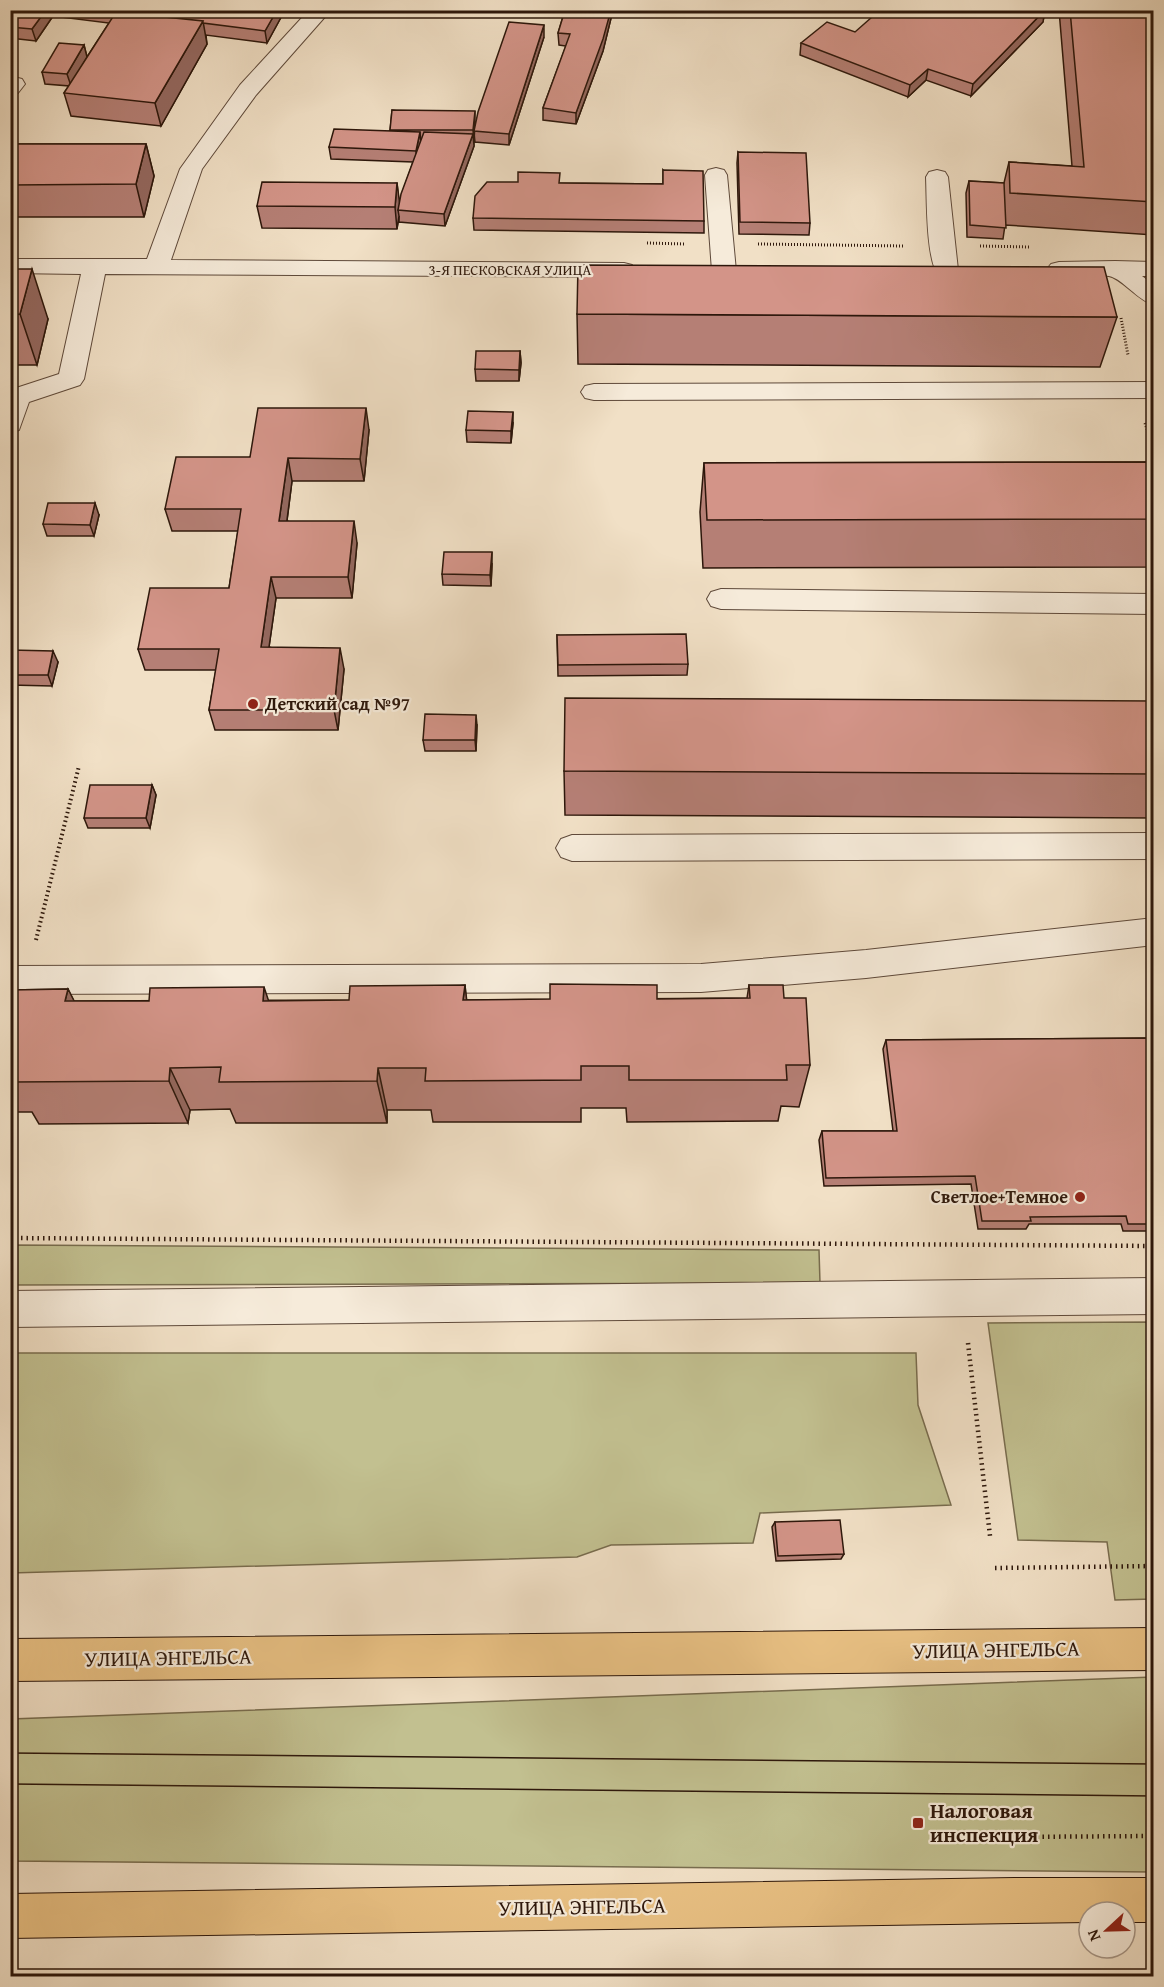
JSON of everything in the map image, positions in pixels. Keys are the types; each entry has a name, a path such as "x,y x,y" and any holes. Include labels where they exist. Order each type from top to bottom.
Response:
{"main road":[{"name":"УЛИЦА ЭНГЕЛЬСА","path":"10,1659 1154,1649"},
{"name":"УЛИЦА ЭНГЕЛЬСА","path":"10,1916 1002,1900 1154,1900"}],"street":[{"path":"156,267 191,169 248,90 321,10"},
{"path":"716,175 724,271"},
{"path":"937,177 940,236 946,270"},
{"name":"3-Я ПЕСКОВСКАЯ УЛИЦА","path":"10,266 641,271"},
{"path":"10,424 14,397 71,379 95,267"},
{"path":"1115,268 1154,297"},
{"path":"1036,269 1154,269"},
{"path":"594,392 1154,390"},
{"path":"721,599 1154,604"},
{"path":"572,848 1154,846"},
{"path":"19,980 700,978 878,963 1154,931"},
{"path":"10,1309 1154,1296"}],"path":[{"path":"19,980 79,766"},
{"path":"10,1238 1154,1246"},
{"path":"963,1299 990,1536"},
{"path":"995,1568 1154,1566"},
{"path":"1004,1837 1154,1836"}],"shaded area":[{"path":"11,1245 819,1250 820,1283 11,1285"},
{"path":"1153,1322 1153,1599 1115,1600 1107,1542 1018,1540 988,1323"},
{"path":"10,1353 916,1353 918,1405 951,1505 760,1513 753,1543 611,1545 577,1557 11,1573"},
{"path":"1153,1677 1153,1872 11,1861 11,1719"}],"building":[{"path":"10,10 46,10 32,29 10,27"},
{"path":"100,10 277,10 265,31 203,23 203,21"},
{"path":"565,10 611,10 576,113 543,108 570,34 558,33"},
{"path":"880,10 1045,10 973,84 928,69 910,85 801,43 827,22 855,32"},
{"path":"1070,10 1154,10 1154,202 1010,193 1009,162 1084,167"},
{"path":"116,12 203,21 155,103 64,93"},
{"path":"509,22 544,25 509,134 474,131 478,112"},
{"path":"59,43 84,45 67,74 42,72"},
{"path":"392,110 475,111 473,130 390,130"},
{"path":"334,129 420,132 416,151 329,147"},
{"path":"424,132 473,134 444,214 398,210 401,194"},
{"path":"10,144 146,144 136,184 10,185"},
{"path":"738,152 806,153 810,223 740,222"},
{"path":"663,170 703,171 704,221 473,218 475,196 487,182 518,182 518,172 560,173 559,183 663,184"},
{"path":"969,181 1004,183 1006,228 970,225"},
{"path":"262,182 397,183 395,207 257,206"},
{"path":"578,265 1104,267 1117,317 577,314"},
{"path":"10,269 32,269 20,314 10,315"},
{"path":"476,351 520,351 519,370 475,369"},
{"path":"258,408 366,408 360,459 288,458 279,521 354,521 348,577 271,577 261,647 340,648 334,710 209,710 219,649 138,649 150,588 229,588 241,509 165,509 176,457 250,457"},
{"path":"468,411 513,412 511,431 466,430"},
{"path":"1154,462 1154,519 707,520 704,463"},
{"path":"48,503 95,503 90,525 43,524"},
{"path":"444,552 492,552 490,575 442,574"},
{"path":"686,634 688,664 558,665 557,635"},
{"path":"10,650 53,651 48,675 10,675"},
{"path":"565,698 1154,701 1154,774 564,771"},
{"path":"425,714 476,715 475,740 423,740"},
{"path":"90,785 152,785 146,818 84,818"},
{"path":"550,984 657,985 657,999 750,998 749,985 783,985 784,998 806,998 810,1065 786,1065 787,1080 629,1080 629,1066 581,1066 581,1080 425,1081 426,1068 378,1068 377,1081 219,1082 221,1067 170,1068 169,1081 12,1082 15,1070 10,1070 10,990 68,989 65,1001 149,1001 150,988 264,987 263,1001 349,1000 350,986 465,985 463,1000 550,999"},
{"path":"1154,1038 1154,1224 1128,1224 1126,1216 1030,1217 1031,1221 982,1221 975,1176 826,1178 822,1131 897,1131 886,1040"},
{"path":"840,1520 844,1554 778,1556 775,1522"}],"tram line":[{"path":"10,1753 1154,1764"},
{"path":"10,1784 1154,1796"}],"place":[{"name":"Детский сад №97","path":"253,704"},
{"name":"Светлое+Темное","path":"1080,1197"},
{"name":"Налоговая инспекция","path":"918,1823"}]}
